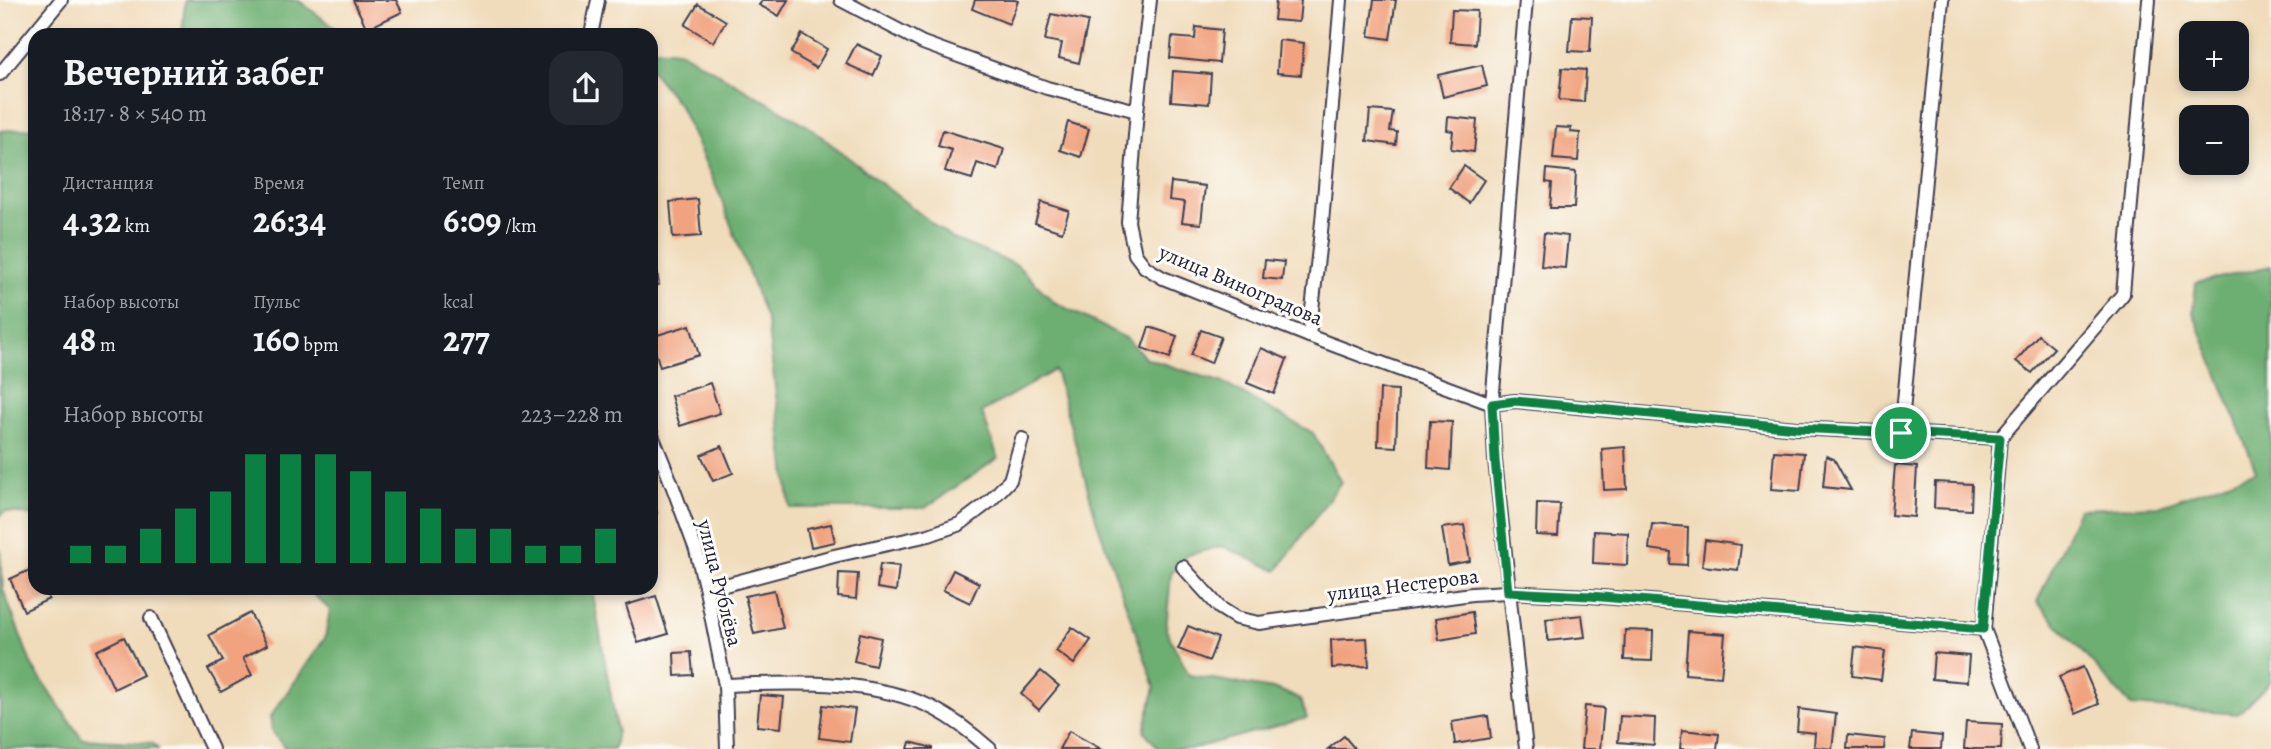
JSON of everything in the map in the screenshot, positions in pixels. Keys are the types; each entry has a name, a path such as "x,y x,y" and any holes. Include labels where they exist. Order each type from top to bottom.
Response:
{"street":[{"path":"38,28 61,0"},
{"path":"592,28 598,0"},
{"path":"841,0 923,43 1046,88 1137,111"},
{"name":"улица Виноградова","path":"1150,0 1128,222 1135,254 1145,267 1163,278 1492,404"},
{"path":"1309,335 1322,222 1341,0"},
{"path":"1526,0 1492,404 1508,592 1526,749"},
{"path":"1901,433 1942,0"},
{"path":"2030,749 1983,629 2000,438 2123,294 2149,0"},
{"path":"0,74 28,40"},
{"path":"1492,404 1515,401 1797,428 2000,438"},
{"path":"706,590 834,556 929,535 960,524 989,502 1010,480 1022,439"},
{"name":"улица Рублёва","path":"658,450 692,539 706,590 725,685 727,749"},
{"name":"улица Нестерова","path":"1183,567 1220,607 1236,618 1259,623 1472,594 1508,592 1590,596 1983,629"},
{"path":"151,618 212,749"},
{"path":"725,685 811,684 858,687 897,695 931,708 967,729 990,749"}],"green space":[{"path":"185,0 298,0 335,28 183,28"},
{"path":"658,49 680,51 808,126 951,238 1017,265 1054,302 1126,338 1146,358 1223,383 1313,433 1341,482 1277,571 1222,546 1188,555 1171,574 1166,630 1189,675 1279,690 1300,699 1307,718 1191,749 1159,749 1144,731 1155,687 1097,522 1055,370 982,412 998,458 925,508 790,508 767,322 719,193 680,106 658,79"},
{"path":"28,129 28,515 5,511 0,516 0,131"},
{"path":"2271,266 2271,681 2238,714 2131,706 2037,602 2079,509 2159,506 2256,471 2193,312 2196,283"},
{"path":"0,549 3,589 32,666 82,739 152,743 158,749 0,749"},
{"path":"314,595 593,595 617,730 614,749 286,749 271,731 270,717 325,638 330,610"}],"building":[{"path":"353,0 396,0 402,12 367,28"},
{"path":"763,0 788,0 779,16 759,5"},
{"path":"975,0 1018,1 1009,24 972,9"},
{"path":"1276,0 1301,0 1299,22 1274,20"},
{"path":"1374,0 1396,0 1390,39 1369,36"},
{"path":"698,4 726,21 713,42 685,25"},
{"path":"1452,10 1477,11 1475,44 1450,42"},
{"path":"1051,14 1088,21 1079,63 1059,58 1062,43 1045,40"},
{"path":"1572,16 1592,17 1590,52 1569,51"},
{"path":"1196,27 1222,30 1219,63 1170,58 1172,37 1195,39"},
{"path":"802,34 827,49 816,68 791,53"},
{"path":"1279,40 1304,43 1301,75 1277,73"},
{"path":"856,44 882,56 873,76 846,64"},
{"path":"1482,65 1487,86 1443,97 1438,75"},
{"path":"1562,68 1586,70 1584,102 1559,100"},
{"path":"1173,71 1211,74 1209,104 1171,101"},
{"path":"1370,110 1393,112 1390,131 1397,132 1396,145 1367,141"},
{"path":"1448,117 1477,120 1474,152 1451,149 1453,131 1447,130"},
{"path":"1068,122 1089,129 1081,157 1060,150"},
{"path":"1556,127 1571,128 1570,132 1580,133 1578,161 1553,159"},
{"path":"943,130 1004,149 998,170 977,163 972,179 945,171 952,150 938,146"},
{"path":"1464,166 1484,180 1469,203 1449,188"},
{"path":"1547,169 1576,172 1574,208 1550,208 1552,183 1546,182"},
{"path":"1171,182 1205,186 1201,224 1182,222 1185,202 1169,200"},
{"path":"698,199 701,236 673,238 670,202"},
{"path":"1041,202 1069,211 1062,232 1035,223"},
{"path":"1544,233 1568,236 1565,268 1541,266"},
{"path":"1265,260 1284,262 1282,280 1263,278"},
{"path":"690,325 699,355 660,367 658,335"},
{"path":"1149,327 1177,336 1170,358 1142,348"},
{"path":"1201,330 1221,337 1211,363 1191,355"},
{"path":"2038,335 2054,348 2032,373 2016,361"},
{"path":"1261,348 1287,359 1274,394 1247,383"},
{"path":"710,383 720,413 680,426 671,396"},
{"path":"1380,389 1398,390 1396,447 1378,446"},
{"path":"1430,421 1452,422 1450,470 1428,468"},
{"path":"722,446 733,473 713,481 701,455"},
{"path":"1625,447 1627,489 1604,490 1602,449"},
{"path":"1774,451 1804,453 1800,491 1771,489"},
{"path":"1826,456 1834,459 1851,490 1823,487"},
{"path":"1895,465 1917,467 1914,517 1891,515"},
{"path":"1935,482 1972,484 1971,510 1934,508"},
{"path":"1537,503 1560,504 1558,536 1536,535"},
{"path":"831,524 835,542 811,547 807,529"},
{"path":"1652,524 1688,527 1687,565 1670,564 1671,552 1649,549"},
{"path":"1464,525 1470,561 1448,565 1442,528"},
{"path":"1594,531 1628,533 1627,565 1593,563"},
{"path":"1705,540 1741,545 1738,570 1702,566"},
{"path":"880,564 899,566 896,591 877,588"},
{"path":"953,570 979,583 970,603 943,590"},
{"path":"28,571 28,595 47,595 49,599 24,611 10,579"},
{"path":"839,573 858,574 856,599 838,597"},
{"path":"774,590 783,628 754,634 745,596"},
{"path":"656,596 668,634 638,643 626,605"},
{"path":"1472,612 1475,634 1439,640 1436,618"},
{"path":"250,613 267,645 243,658 252,675 221,692 208,669 223,661 209,635"},
{"path":"1582,615 1585,637 1548,641 1546,619"},
{"path":"1188,626 1218,638 1209,661 1178,649"},
{"path":"1072,627 1091,640 1074,664 1056,651"},
{"path":"1625,630 1653,631 1652,661 1624,660"},
{"path":"1688,631 1725,634 1721,677 1685,674"},
{"path":"860,633 881,638 875,666 854,661"},
{"path":"124,637 143,675 114,689 96,651"},
{"path":"1367,638 1369,666 1332,668 1331,640"},
{"path":"1855,647 1885,651 1881,680 1852,676"},
{"path":"691,652 693,675 675,676 674,653"},
{"path":"1934,653 1969,656 1967,682 1932,679"},
{"path":"2083,667 2099,704 2075,714 2059,677"},
{"path":"1041,671 1059,686 1039,710 1021,694"},
{"path":"760,695 784,697 781,728 757,726"},
{"path":"823,705 855,709 850,742 819,738"},
{"path":"1585,706 1604,708 1600,749 1581,749"},
{"path":"1799,709 1836,714 1832,749 1814,747 1815,733 1797,731"},
{"path":"1488,716 1491,738 1455,744 1452,722"},
{"path":"1620,716 1655,718 1654,745 1618,742"},
{"path":"1966,722 2002,724 2001,749 1964,749"},
{"path":"1682,730 1719,734 1717,749 1680,749"},
{"path":"1069,731 1101,749 1059,749"},
{"path":"1912,733 1942,736 1941,749 1910,749"},
{"path":"1848,735 1885,739 1884,749 1847,749"},
{"path":"1344,736 1355,749 1328,749"},
{"path":"910,742 933,748 933,749 908,749"}],"route":[{"path":"1515,401 1797,428 1901,433 2000,438 1983,629 1590,596 1508,592 1492,404 1515,401"}]}
